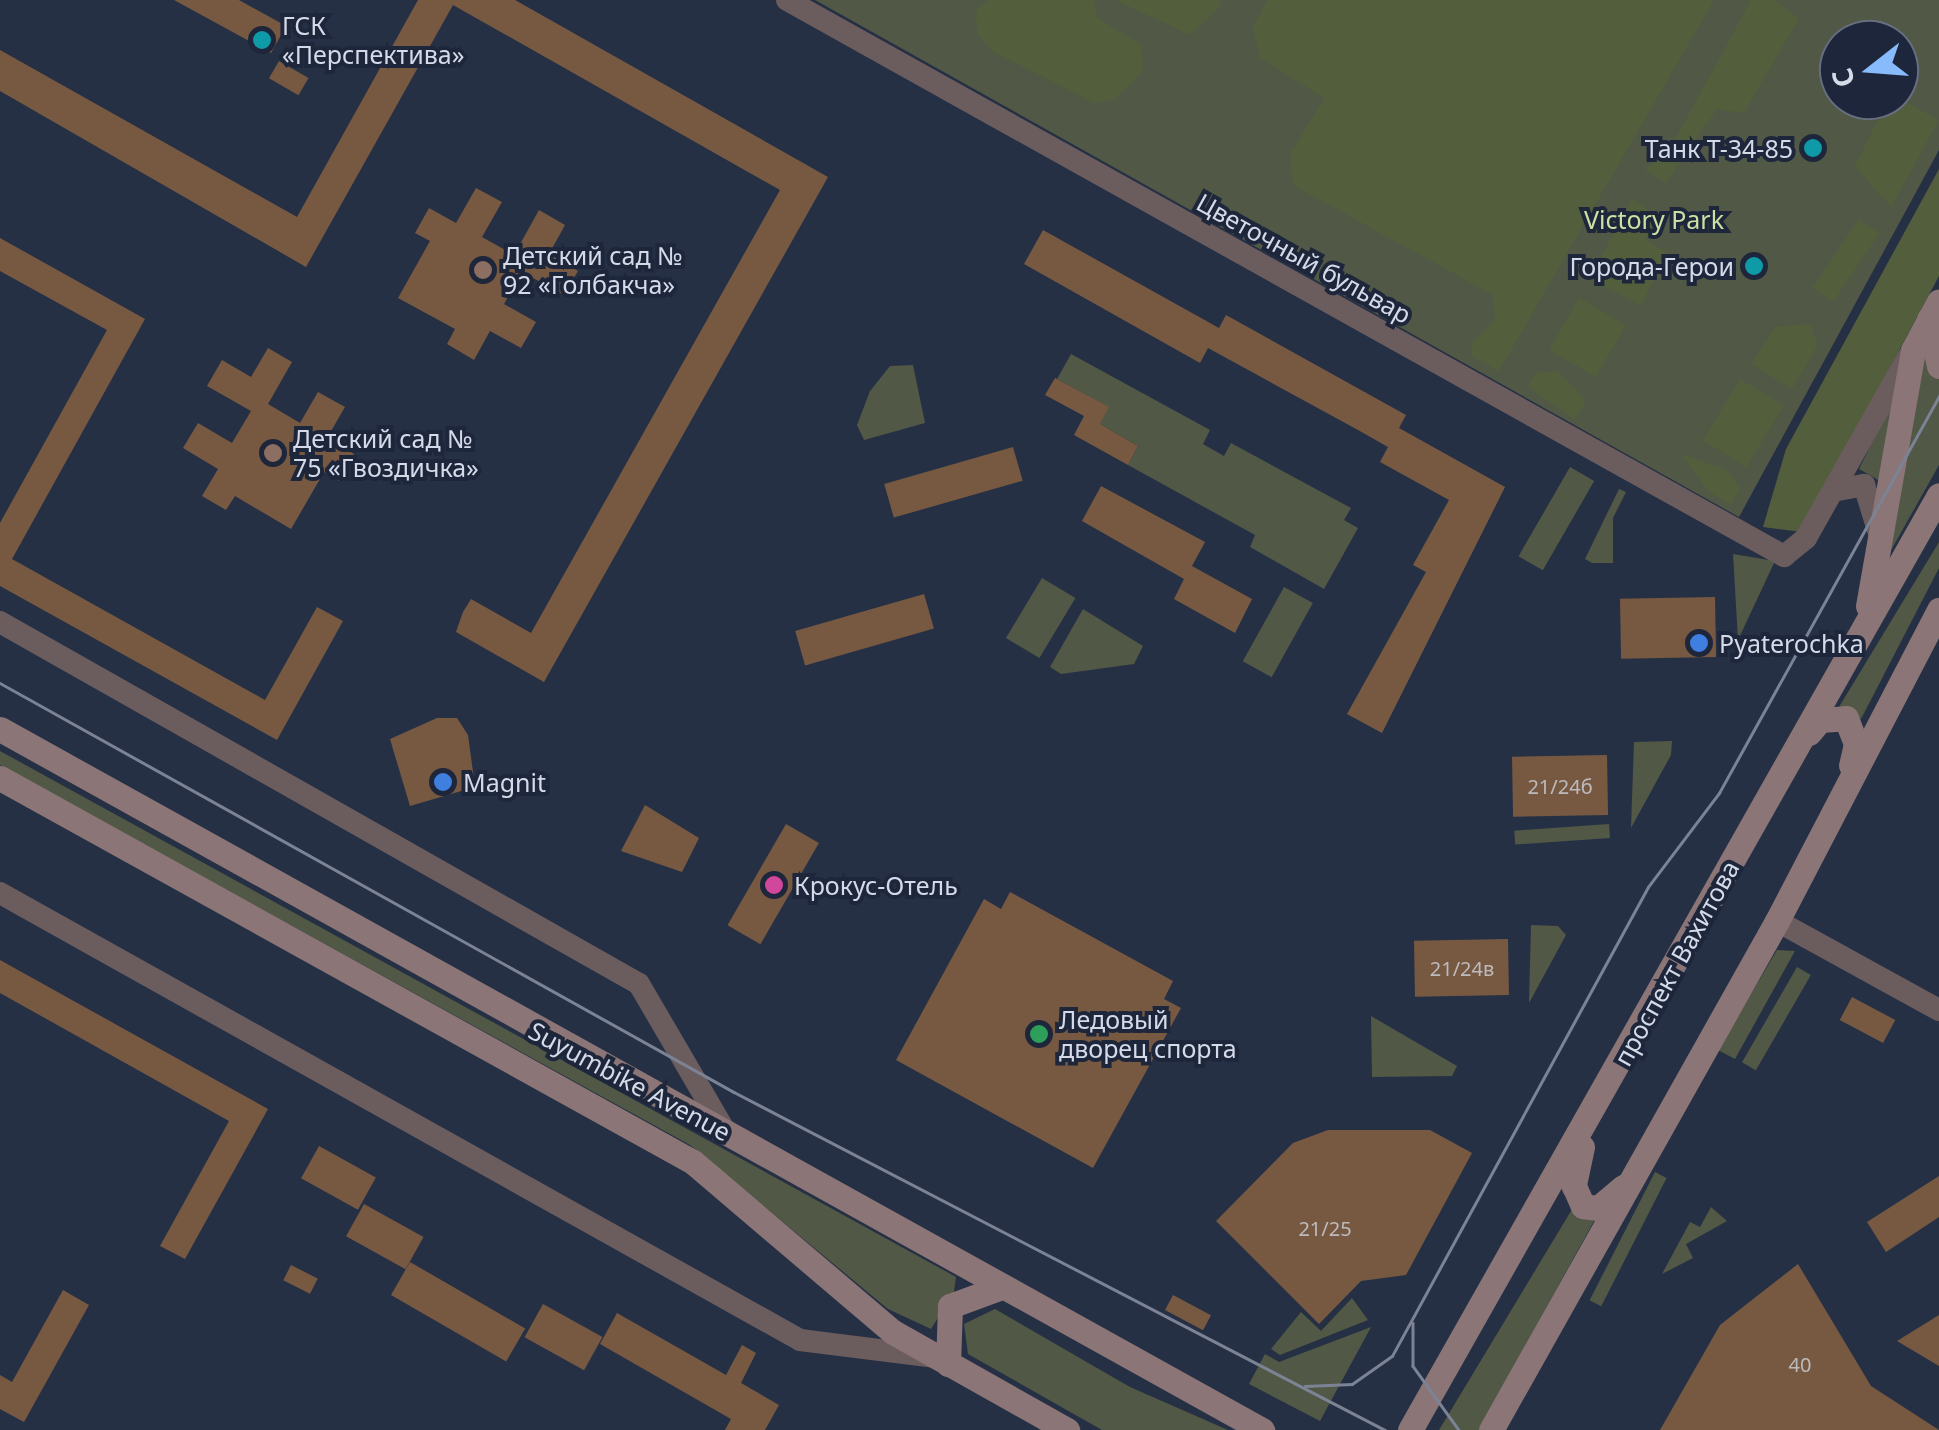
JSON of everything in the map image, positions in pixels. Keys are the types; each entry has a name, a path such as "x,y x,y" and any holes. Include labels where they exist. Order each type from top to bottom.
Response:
{"main road":[{"path":"1865,625 1912,350 1934,310"},
{"path":"1934,310 1939,366"},
{"name":"проспект Вахитова","path":"1410,1430 1586,1128 1939,494"},
{"path":"1491,1430 1777,921 1939,610"},
{"path":"1792,753 1820,720 1846,718 1856,744 1845,790"},
{"name":"Suyumbike Avenue","path":"0,730 1262,1430"},
{"name":"Suyumbike Avenue","path":"0,778 693,1162 894,1332 1067,1430"},
{"path":"1586,1128 1574,1186 1584,1206 1604,1205 1641,1166"},
{"path":"943,1360 950,1306 1002,1287"}],"street":[{"name":"Цветочный бульвар","path":"787,0 1772,552 1796,552 1832,490"},
{"path":"1832,490 1912,350"},
{"path":"1832,490 1864,485 1880,540"},
{"path":"0,622 639,984 725,1131"},
{"path":"0,892 800,1340 943,1360"},
{"path":"1777,921 1939,1010"}],"green space":[{"name":"Victory Park","path":"815,0 1939,0 1939,150 1739,517"},
{"path":"988,0 1094,0 1097,18 1142,45 1143,71 1115,99 1095,103 992,51 977,34 976,11"},
{"path":"1115,0 1220,0 1222,5 1190,35"},
{"path":"1267,0 1714,0 1499,371 1472,357 1471,344 1495,320 1493,295 1293,185 1290,154 1324,98 1259,57 1253,27"},
{"path":"1751,0 1774,0 1799,18 1744,113 1717,109 1666,183 1645,171 1678,134"},
{"path":"1919,109 1939,120 1891,207 1855,166 1878,120 1919,120"},
{"path":"1939,169 1939,276 1802,532 1763,527 1786,449"},
{"path":"1632,199 1656,215 1646,240 1668,253 1641,305 1589,279"},
{"path":"1859,219 1880,233 1833,302 1813,288"},
{"path":"1579,298 1626,325 1596,377 1549,350"},
{"path":"1810,324 1818,345 1792,389 1751,364 1775,327"},
{"path":"1939,327 1939,465 1885,561 1926,350"},
{"path":"1071,354 1210,430 1203,444 1224,456 1231,443 1351,508 1344,520 1358,528 1324,589 1250,547 1255,535 1128,465 1138,446 1100,424 1108,407 1057,379"},
{"path":"913,365 925,423 864,440 857,425 870,391 890,366"},
{"path":"1558,371 1586,401 1575,420 1528,387 1535,373"},
{"path":"1740,379 1784,405 1747,467 1703,441"},
{"path":"1894,398 1880,481 1859,469"},
{"path":"1681,454 1727,470 1740,488 1731,505 1708,491"},
{"path":"1570,467 1594,481 1543,570 1518,556"},
{"path":"1619,489 1626,492 1613,518 1613,563 1592,563 1585,559"},
{"path":"1939,542 1939,568 1861,719 1839,707"},
{"path":"1733,554 1775,561 1738,640"},
{"path":"1042,578 1075,598 1039,658 1006,638"},
{"path":"1284,587 1313,603 1272,677 1243,661"},
{"path":"1083,609 1143,646 1134,664 1061,674 1050,667"},
{"path":"1672,741 1671,755 1631,828 1634,742"},
{"path":"0,751 956,1277 954,1292 931,1329 888,1309 690,1145 0,765"},
{"path":"1609,824 1610,838 1515,845 1514,831"},
{"path":"1531,925 1558,926 1566,935 1529,1003"},
{"path":"1777,950 1795,951 1735,1059 1718,1050"},
{"path":"1797,967 1811,975 1756,1070 1742,1062"},
{"path":"1371,1016 1457,1066 1452,1076 1372,1077"},
{"path":"1655,1172 1667,1178 1601,1306 1590,1300"},
{"path":"1711,1207 1727,1221 1686,1244 1693,1258 1662,1274 1690,1222 1700,1227"},
{"path":"1571,1211 1594,1221 1479,1430 1439,1430"},
{"path":"1352,1298 1368,1320 1280,1355 1271,1349 1301,1312 1321,1331"},
{"path":"995,1309 1130,1387 1228,1430 1102,1430 968,1354 964,1324"},
{"path":"1371,1327 1320,1421 1249,1384 1265,1354 1279,1362"}],"building":[{"name":"ГСК «Перспектива»","path":"174,0 239,0 286,26 271,53"},
{"path":"418,0 515,0 828,177 544,682 456,632 463,612 471,599 531,633 780,190 453,5 306,267 0,91 0,50 297,217"},
{"path":"279,61 308,78 298,95 269,78"},
{"path":"476,188 502,202 482,237 514,255 539,210 565,225 549,254 578,271 564,295 522,272 504,304 536,322 521,348 490,331 474,360 447,344 455,329 398,298 430,241 415,233 429,208 456,223"},
{"path":"1043,230 1219,328 1226,315 1406,415 1399,428 1505,487 1382,733 1347,714 1426,572 1413,565 1449,500 1380,462 1388,447 1358,430 1208,348 1200,363 1024,264"},
{"path":"0,238 145,319 12,559 265,700 317,607 343,621 277,740 0,586 0,523 107,330 0,271"},
{"path":"268,348 292,362 268,404 300,423 318,392 345,407 327,438 354,454 339,481 324,472 291,529 235,496 226,510 202,496 218,469 183,448 198,423 232,443 251,411 207,386 222,360 251,377"},
{"path":"1055,378 1109,407 1100,424 1138,446 1128,465 1074,435 1084,416 1045,395"},
{"path":"1013,447 1023,481 894,518 884,484"},
{"path":"1101,486 1205,542 1192,566 1252,599 1235,633 1174,599 1184,579 1082,521"},
{"path":"924,594 934,629 805,666 795,631"},
{"path":"1715,597 1716,657 1621,659 1620,599"},
{"path":"437,718 457,718 468,735 475,787 410,806 390,739"},
{"path":"1607,755 1608,815 1513,817 1512,757"},
{"path":"645,805 699,838 682,872 621,851"},
{"name":"Крокус-Отель","path":"786,824 819,843 760,944 728,925"},
{"name":"Ледовый дворец спорта","path":"1010,892 1173,981 1164,999 1181,1008 1093,1168 896,1060 984,899 1001,909"},
{"path":"1508,939 1509,995 1415,997 1414,941"},
{"path":"0,960 268,1109 185,1259 160,1246 229,1121 0,993"},
{"path":"1852,997 1895,1020 1883,1043 1840,1020"},
{"path":"1328,1130 1430,1130 1472,1153 1406,1275 1361,1281 1319,1324 1216,1221 1293,1143"},
{"path":"319,1146 376,1178 358,1210 301,1178"},
{"path":"1939,1176 1939,1217 1886,1252 1867,1222"},
{"path":"364,1204 423,1237 406,1269 346,1236"},
{"path":"410,1262 525,1328 506,1361 391,1295"},
{"path":"1798,1264 1871,1386 1939,1430 1660,1430 1720,1325"},
{"path":"291,1265 318,1279 310,1294 283,1280"},
{"path":"63,1290 89,1305 24,1422 0,1409 0,1375 12,1382"},
{"path":"1173,1295 1211,1315 1203,1330 1165,1310"},
{"path":"543,1304 602,1337 584,1370 525,1337"},
{"path":"617,1313 726,1375 742,1345 756,1353 741,1383 779,1405 765,1430 725,1430 731,1419 600,1344"},
{"path":"1939,1315 1939,1366 1897,1341"}],"tram line":[{"path":"1305,1386 1352,1384 1392,1356 1648,887 1719,793 1939,396"},
{"path":"0,683 734,1092 1385,1430"},
{"path":"1413,1323 1413,1366 1459,1430"}],"place":[{"name":"ГСК «Перспектива»","path":"262,40"},
{"name":"Танк Т-34-85","path":"1813,148"},
{"name":"Города-Герои","path":"1754,266"},
{"name":"Детский сад № 92 «Голбакча»","path":"483,270"},
{"name":"Детский сад № 75 «Гвоздичка»","path":"273,453"},
{"name":"Pyaterochka","path":"1699,643"},
{"name":"Magnit","path":"443,782"},
{"name":"Крокус-Отель","path":"774,885"},
{"name":"Ледовый дворец спорта","path":"1039,1034"}]}
